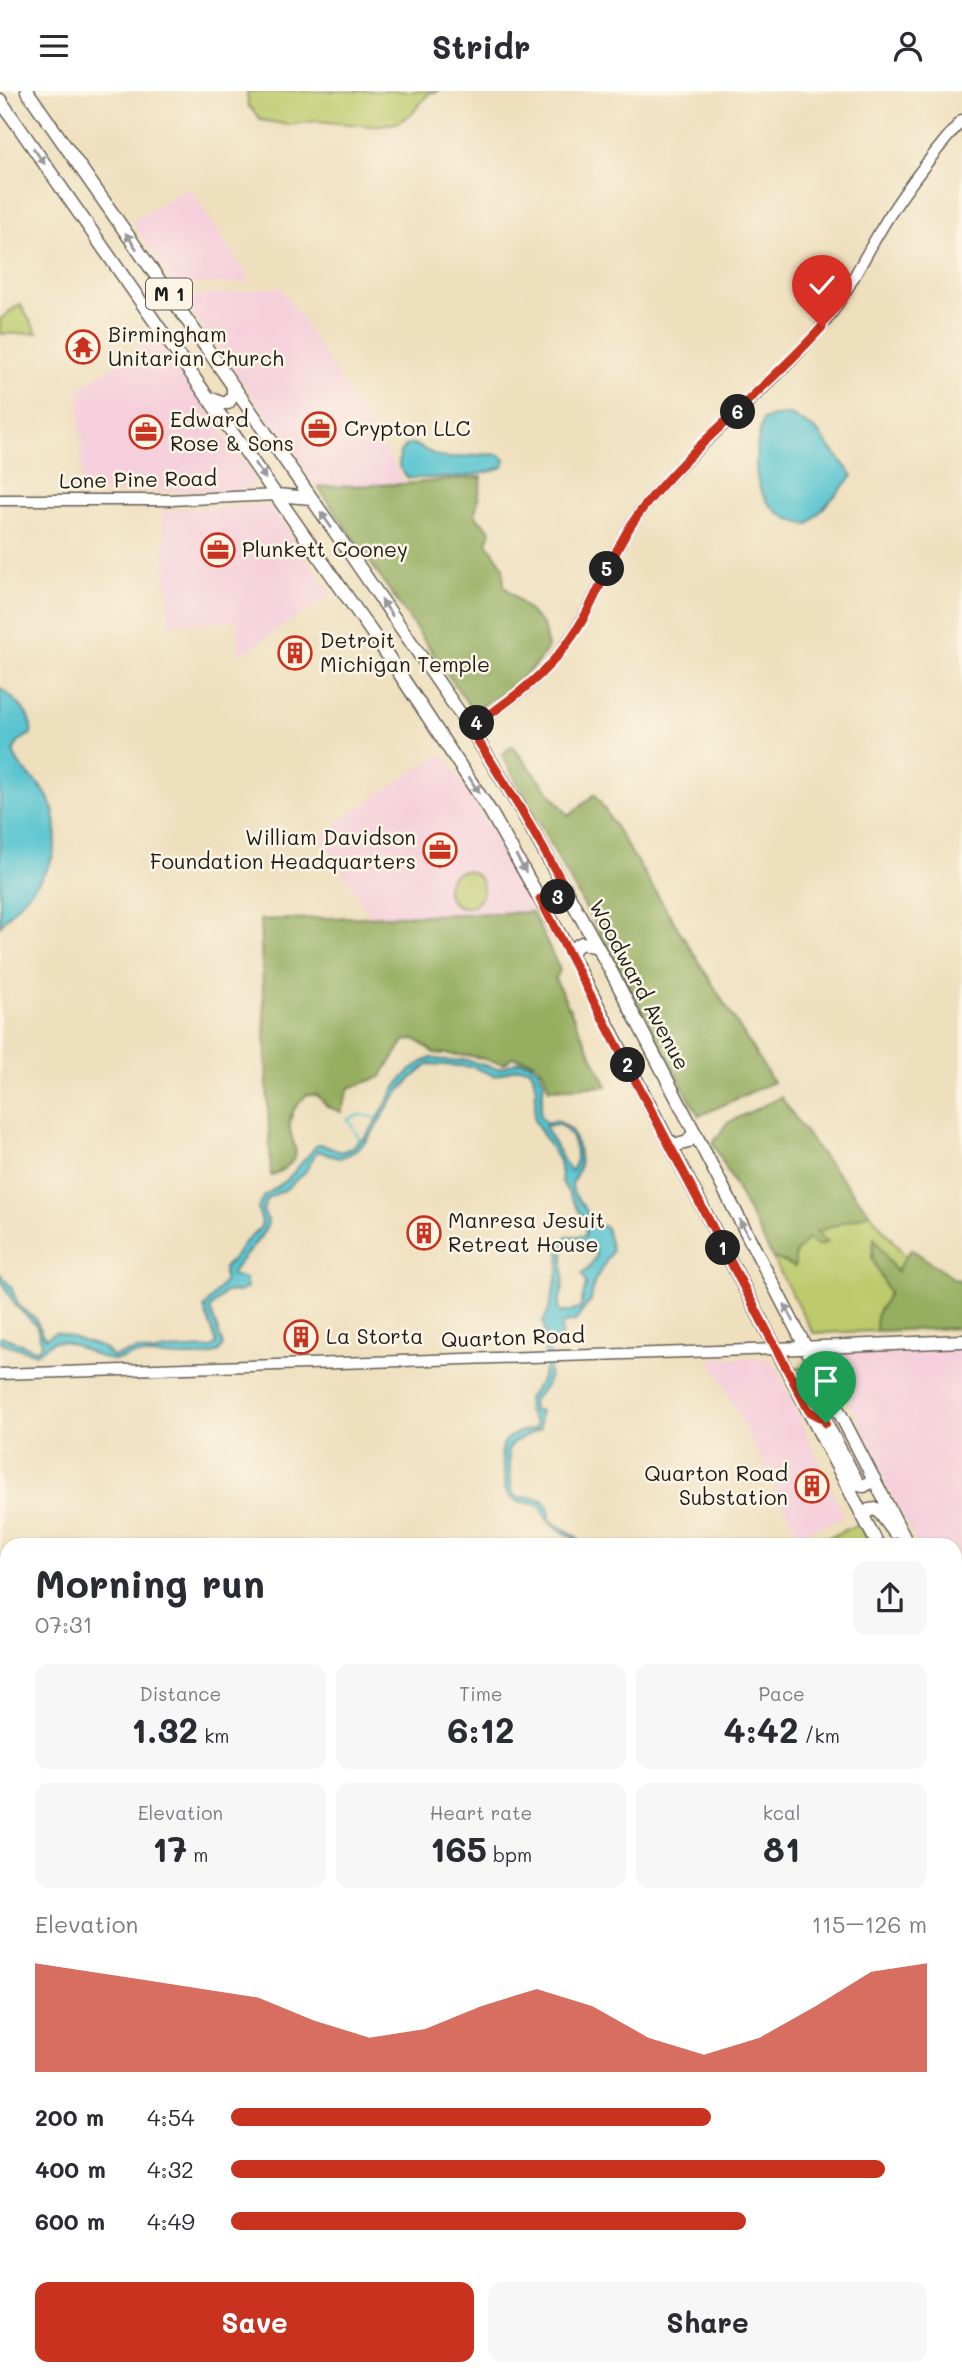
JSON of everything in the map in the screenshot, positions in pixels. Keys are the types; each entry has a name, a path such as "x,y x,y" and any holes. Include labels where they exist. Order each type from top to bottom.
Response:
{"main road":[{"name":"Woodward Avenue","path":"27,91 470,728 520,808 565,887 694,1132 702,1176 806,1347 904,1538"},
{"name":"M 1","path":"0,100 416,696 490,811 572,956 669,1141 702,1176 739,1279 874,1538"},
{"path":"207,395 214,401 225,404 233,396 233,386"},
{"path":"276,495 311,498"},
{"path":"383,649 401,649 407,637"},
{"path":"416,696 428,683 439,684"},
{"path":"540,899 556,899 565,887"},
{"path":"572,956 575,947 582,943 597,947"},
{"path":"669,1141 677,1145 688,1142 694,1132"},
{"path":"776,1349 962,1341"},
{"path":"809,1411 824,1419 859,1485 868,1485 874,1479"},
{"path":"863,1516 869,1510 877,1509 901,1538"}],"street":[{"path":"470,728 521,693 558,657 582,620 615,551 639,514 670,478 789,363 822,327 894,207 962,120"},
{"name":"Lone Pine Road","path":"0,500 200,499 276,495"},
{"name":"Quarton Road","path":"0,1374 776,1349"}],"shaded area":[{"path":"188,187 252,282 174,285 132,222"},
{"path":"281,287 404,481 403,484 318,487 185,303 188,297"},
{"path":"157,336 247,467 254,479 251,487 239,490 82,493 79,389"},
{"path":"266,505 274,510 331,595 239,655 236,621 169,623 162,511"},
{"path":"444,754 494,834 532,912 370,916 322,837 346,816"},
{"path":"962,1348 962,1538 914,1538 868,1449 858,1420 830,1365 832,1357 841,1353"},
{"path":"710,1358 762,1358 774,1362 844,1517 798,1534"}],"green space":[{"path":"247,91 439,91 429,93 411,115 396,123 371,126 316,121 289,125 261,120 248,105"},
{"path":"20,304 37,333 0,334 0,319"},
{"path":"482,477 475,515 491,531 487,543 503,566 504,586 543,625 548,647 525,675 473,711 318,487 403,484"},
{"path":"512,746 569,816 595,794 773,1082 699,1116 502,755"},
{"path":"465,871 478,876 483,889 478,902 465,907 452,902 447,889 452,876"},
{"path":"532,912 560,970 555,979 607,1086 549,1089 541,1069 528,1060 512,1057 504,1064 472,1056 434,1053 415,1039 404,1041 381,1077 349,1088 341,1112 328,1107 317,1095 306,1095 293,1111 290,1124 295,1148 293,1161 271,1176 260,920"},
{"path":"781,1097 816,1148 870,1213 816,1232 828,1242 817,1246 808,1238 795,1254 795,1267 772,1257 713,1143 727,1123"},
{"path":"870,1213 906,1257 896,1272 875,1239 872,1258 889,1293 876,1316 876,1331 813,1333 772,1257 795,1266 795,1254 808,1238 828,1242 815,1232"},
{"path":"874,1238 896,1272 911,1249 953,1278 962,1281 962,1328 876,1331 876,1316 889,1293 872,1258"},
{"path":"795,1368 809,1368 862,1472 862,1477 855,1474 818,1403 806,1390"},
{"path":"856,1525 861,1527 866,1538 827,1538"}],"water":[{"path":"790,415 816,430 853,476 808,525 789,519 775,510 765,499 756,471 756,455 763,420 773,416"},
{"path":"413,444 444,458 493,454 500,455 505,460 503,467 480,474 408,478 399,467 400,452 407,445"},
{"path":"0,688 17,702 29,720 31,734 19,741 13,751 19,764 50,802 56,840 48,867 0,926"},
{"path":"431,1058 466,1060 498,1069 519,1061 530,1063 538,1069 544,1082 540,1115 546,1124 556,1120 571,1130 578,1147 580,1165 572,1184 573,1192 596,1224 606,1227 612,1251 594,1282 591,1300 575,1321 562,1324 562,1337 550,1345 549,1378 546,1386 532,1401 533,1411 540,1411 540,1429 514,1442 508,1450 512,1492 517,1497 544,1501 550,1519 578,1538 550,1523 541,1506 516,1501 507,1493 502,1460 502,1448 506,1439 533,1429 536,1424 528,1412 527,1400 541,1381 545,1368 546,1338 543,1322 559,1269 559,1244 567,1236 586,1234 583,1218 562,1182 559,1161 534,1120 536,1089 529,1068 517,1068 495,1076 473,1067 429,1064 397,1094 371,1135 358,1149 339,1158 317,1151 305,1172 285,1190 268,1198 263,1211 267,1225 232,1273 245,1279 247,1288 239,1292 225,1292 210,1309 223,1345 219,1352 199,1357 137,1355 111,1360 63,1342 54,1341 36,1354 0,1342 1,1336 33,1349 42,1344 36,1325 15,1305 0,1279 0,1274 11,1287 19,1306 36,1319 46,1338 56,1332 104,1348 112,1357 137,1350 152,1353 211,1348 216,1345 204,1308 224,1282 224,1268 260,1228 262,1222 258,1209 264,1196 287,1180 317,1145 341,1152 353,1147 360,1139 363,1140 407,1073","holes":["556,1124 562,1127 574,1143 576,1158 572,1171 567,1167 546,1129 546,1126","566,1244 593,1244 596,1256 582,1274 586,1284 580,1309 560,1313 563,1253"]}],"waterway":[{"path":"360,1140 348,1119 360,1115 377,1118"}],"place":[{"name":"Birmingham Unitarian Church","path":"83,347"},
{"name":"Crypton LLC","path":"319,429"},
{"name":"Edward Rose & Sons","path":"146,432"},
{"name":"Plunkett Cooney","path":"218,550"},
{"name":"Detroit Michigan Temple","path":"295,653"},
{"name":"William Davidson Foundation Headquarters","path":"440,850"},
{"name":"Manresa Jesuit Retreat House","path":"424,1233"},
{"name":"La Storta","path":"301,1337"},
{"name":"Quarton Road Substation","path":"812,1486"}],"route":[{"path":"822,327 644,507 625,533 587,611 558,657 528,688 470,728 565,887 556,899 540,899 809,1411 824,1419 826,1423"}]}
